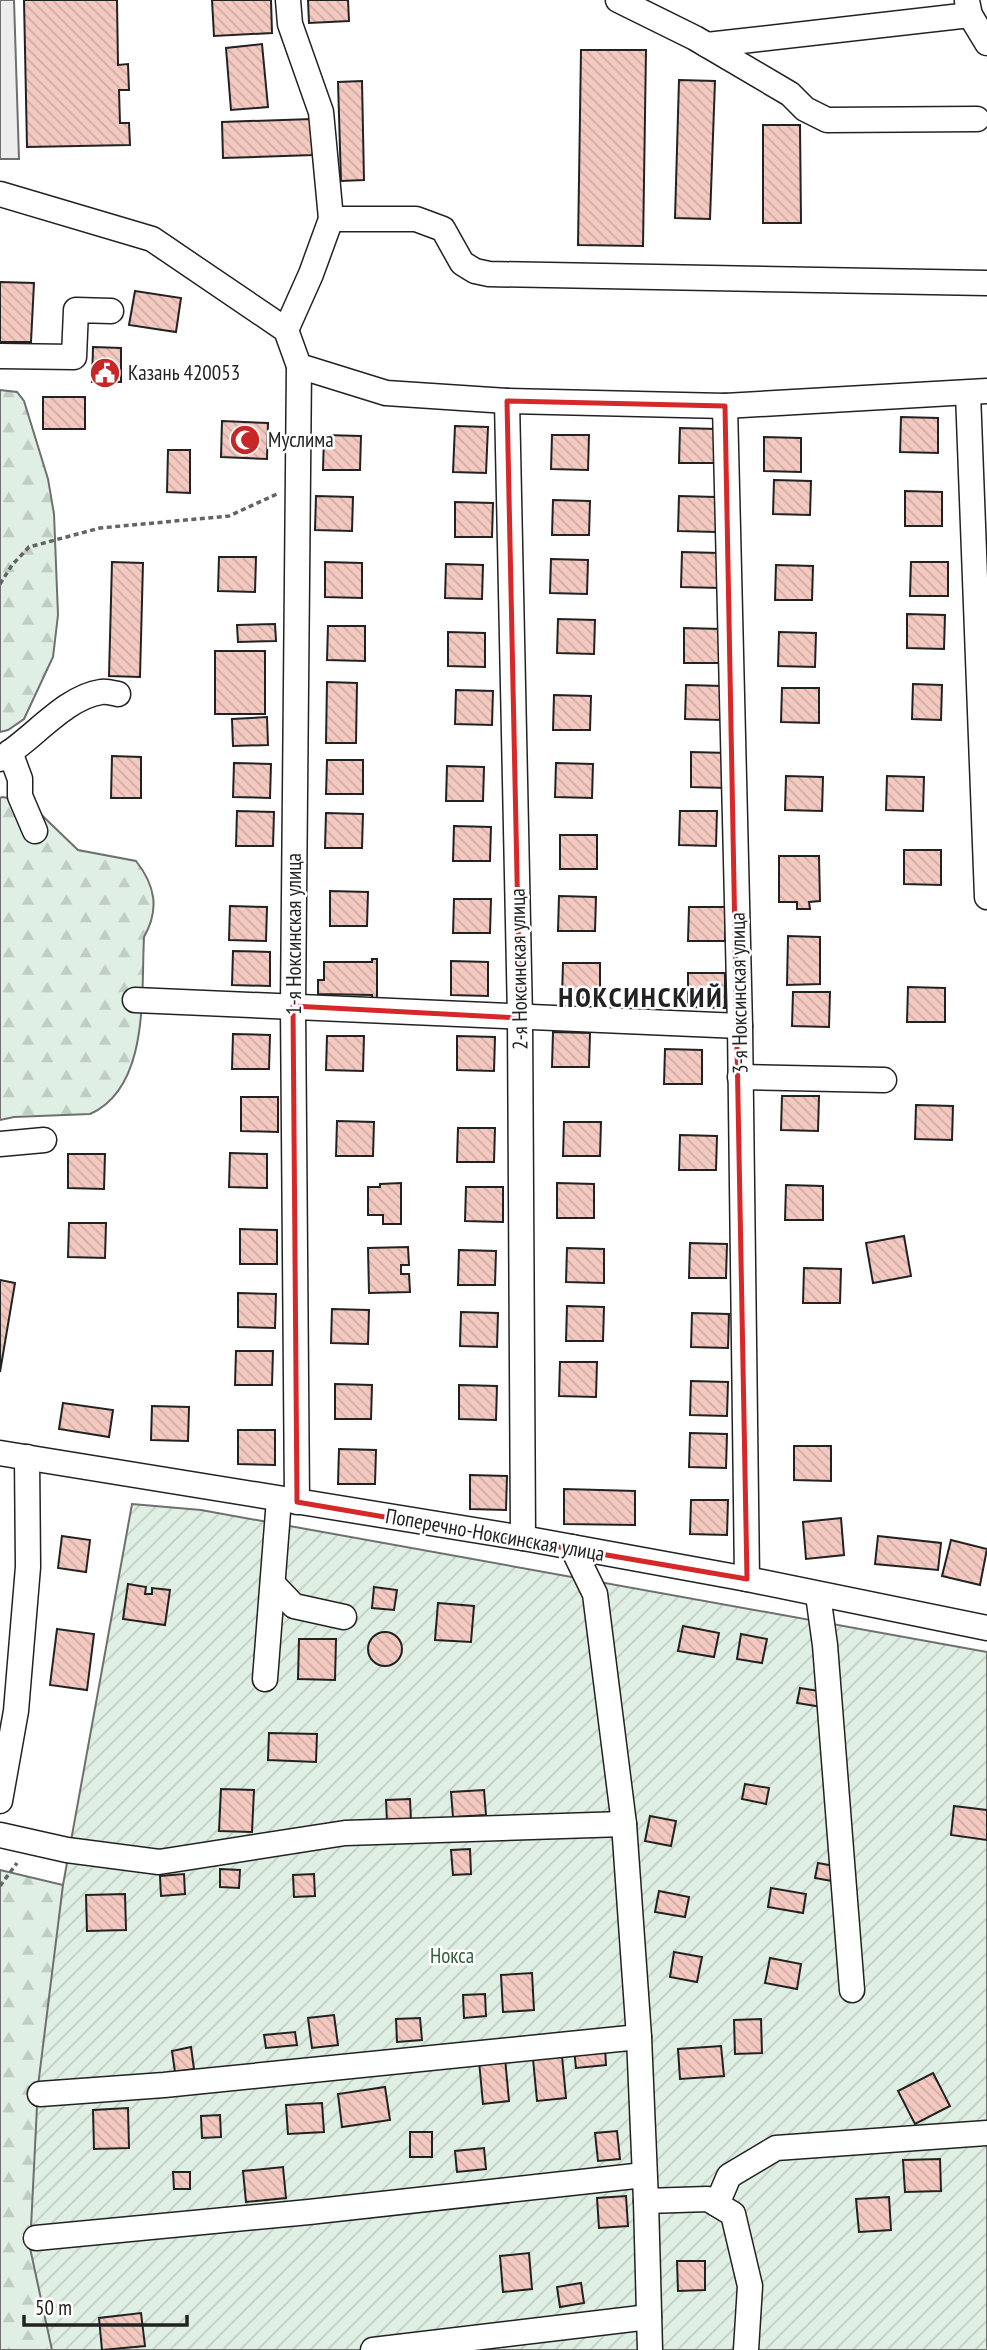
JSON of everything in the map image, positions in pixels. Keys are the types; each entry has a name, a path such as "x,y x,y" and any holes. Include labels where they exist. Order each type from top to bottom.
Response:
{"street":[{"path":"286,330 311,274 331,219 325,131 321,112 290,24 288,0"},
{"path":"618,0 707,45 790,94 805,109 827,120 984,118"},
{"path":"707,45 969,7 987,43"},
{"path":"0,194 152,239 286,330 299,366 386,393 508,401 725,406 977,392 987,897"},
{"path":"331,219 416,219 443,229 462,263 475,271 489,274 987,283"},
{"path":"0,356 74,357 76,310 111,311"},
{"name":"1-я Ноксинская улица","path":"265,1679 273,1584 288,1501 299,366"},
{"name":"2-я Ноксинская улица","path":"508,401 520,1018 523,1538"},
{"name":"3-я Ноксинская улица","path":"725,406 740,1026 747,1579"},
{"path":"35,831 20,796 20,779 5,755 71,704 102,692 118,694"},
{"path":"135,999 740,1026"},
{"path":"740,1077 884,1080"},
{"path":"0,1144 44,1140"},
{"name":"Поперечно-Ноксинская улица","path":"0,1453 523,1538 747,1579 987,1628"},
{"path":"0,1801 16,1711 24,1619 28,1567 27,1457"},
{"path":"572,1547 595,1594 624,1824 639,2037 650,2350"},
{"path":"273,1584 294,1606 344,1617"},
{"path":"818,1595 825,1645 852,1990"},
{"path":"0,1835 67,1850 159,1862 345,1833 624,1824"},
{"path":"40,2094 164,2085 639,2037"},
{"path":"717,2204 729,2176 776,2148 987,2133"},
{"path":"36,2238 309,2212 643,2175"},
{"path":"646,2201 708,2199 733,2214 750,2286 746,2350"},
{"path":"373,2350 649,2316"}],"path":[{"path":"0,584 12,565 29,547 100,528 229,516 298,484"}],"highlighted area":[{"path":"507,401 725,406 747,1579 297,1502 293,1006 520,1018"}],"green space":[{"path":"0,390 17,392 24,401 48,479 54,514 58,615 53,657 24,719 0,732"},
{"path":"2,797 27,801 78,850 136,861 151,888 154,907 144,937 141,1010 133,1061 123,1083 109,1101 90,1114 0,1120"},
{"name":"Нокса","path":"132,1504 201,1510 987,1652 987,2350 52,2350 30,2248 38,2086 63,1885"},
{"path":"0,1870 63,1885 48,2231 69,2350 0,2350"}],"shaded area":[{"path":"0,0 14,0 19,159 0,159"}],"building":[{"path":"24,0 117,0 118,65 128,64 129,90 119,90 120,123 129,123 130,145 27,147"},
{"path":"212,0 271,0 272,33 214,36"},
{"path":"308,0 348,0 349,21 309,23"},
{"path":"262,44 268,107 231,110 226,48"},
{"path":"581,50 646,50 643,246 578,245"},
{"path":"679,80 715,81 710,219 675,218"},
{"path":"362,81 364,180 341,181 338,82"},
{"path":"312,119 313,155 223,158 222,122"},
{"path":"763,125 800,125 801,223 763,223"},
{"path":"0,282 34,283 31,342 0,342"},
{"path":"135,291 181,298 176,332 129,325"},
{"path":"93,347 121,348 121,382 92,382"},
{"path":"43,397 85,397 85,429 43,429"},
{"path":"901,417 938,418 938,453 900,452"},
{"name":"Муслима","path":"222,421 268,423 267,459 221,457"},
{"path":"455,426 488,427 486,473 453,472"},
{"path":"680,428 717,429 716,463 679,463"},
{"path":"324,435 361,436 360,470 323,470"},
{"path":"552,435 589,435 588,470 551,469"},
{"path":"764,437 801,438 801,472 764,471"},
{"path":"168,450 190,450 190,493 167,492"},
{"path":"774,480 811,481 810,515 773,514"},
{"path":"905,491 942,492 942,526 905,526"},
{"path":"316,496 353,497 352,531 315,530"},
{"path":"679,496 716,497 716,532 678,531"},
{"path":"553,500 590,501 589,535 552,535"},
{"path":"455,502 493,503 492,537 455,537"},
{"path":"682,552 719,553 719,588 681,587"},
{"path":"219,557 256,557 255,592 218,591"},
{"path":"551,559 588,560 587,594 550,593"},
{"path":"112,562 143,563 140,677 109,676"},
{"path":"325,562 362,563 362,598 325,597"},
{"path":"911,562 948,562 948,596 910,596"},
{"path":"446,564 483,565 482,599 445,598"},
{"path":"776,565 813,566 812,600 775,600"},
{"path":"907,614 945,615 944,649 907,648"},
{"path":"558,619 595,620 594,654 557,653"},
{"path":"275,624 276,641 238,642 237,625"},
{"path":"328,626 365,626 365,661 327,660"},
{"path":"684,628 721,629 721,663 684,663"},
{"path":"448,632 485,633 485,667 448,666"},
{"path":"779,632 816,633 815,667 778,666"},
{"path":"215,651 265,651 265,714 215,714"},
{"path":"327,682 357,683 356,743 326,743"},
{"path":"913,684 942,685 941,720 912,719"},
{"path":"686,685 723,686 722,720 685,719"},
{"path":"782,688 819,688 819,723 781,722"},
{"path":"456,690 493,691 492,725 455,724"},
{"path":"554,695 591,696 590,730 553,730"},
{"path":"267,717 268,745 233,746 232,719"},
{"path":"691,752 728,753 728,788 691,787"},
{"path":"112,756 141,757 141,798 111,798"},
{"path":"327,760 363,760 363,794 326,794"},
{"path":"234,763 271,764 270,798 233,797"},
{"path":"556,763 593,764 592,798 555,797"},
{"path":"447,766 484,767 483,801 446,801"},
{"path":"786,776 823,777 822,811 785,810"},
{"path":"887,776 924,777 923,811 886,810"},
{"path":"237,811 274,812 273,846 236,846"},
{"path":"680,811 717,811 716,846 679,845"},
{"path":"326,813 363,814 362,848 325,848"},
{"path":"454,826 491,827 490,861 453,861"},
{"path":"560,835 597,835 597,869 560,869"},
{"path":"904,850 941,850 941,885 904,884"},
{"path":"779,856 819,856 820,901 809,902 810,909 797,909 797,902 779,902"},
{"path":"330,891 368,892 367,926 330,926"},
{"path":"559,896 596,897 595,931 558,931"},
{"path":"454,899 491,899 490,933 453,933"},
{"path":"230,906 267,907 266,941 229,940"},
{"path":"689,907 726,907 725,941 688,941"},
{"path":"788,936 820,937 820,984 787,985"},
{"path":"233,951 270,952 270,986 232,985"},
{"path":"372,959 377,959 377,1001 372,1001 372,995 318,994 318,980 324,980 324,962 372,962"},
{"path":"451,961 488,962 488,996 451,995"},
{"path":"563,963 600,963 600,998 562,997"},
{"path":"688,973 725,973 725,1008 688,1007"},
{"path":"908,987 945,988 945,1022 907,1022"},
{"path":"793,992 830,992 829,1027 792,1026"},
{"path":"553,1032 590,1033 589,1067 552,1067"},
{"path":"233,1034 270,1035 269,1069 232,1069"},
{"path":"327,1036 364,1036 363,1071 326,1070"},
{"path":"457,1036 495,1037 494,1071 457,1070"},
{"path":"665,1049 702,1050 702,1084 664,1084"},
{"path":"782,1096 819,1096 818,1131 781,1130"},
{"path":"241,1097 278,1097 278,1132 241,1131"},
{"path":"916,1105 953,1106 952,1140 915,1139"},
{"path":"337,1121 374,1122 373,1156 336,1156"},
{"path":"564,1122 601,1122 600,1156 563,1156"},
{"path":"458,1128 495,1128 494,1162 457,1162"},
{"path":"680,1135 717,1136 716,1170 679,1170"},
{"path":"230,1153 267,1154 267,1188 229,1187"},
{"path":"68,1154 105,1154 104,1189 68,1188"},
{"path":"401,1183 401,1224 383,1224 383,1215 368,1215 368,1187"},
{"path":"557,1183 594,1184 594,1218 557,1218"},
{"path":"786,1185 823,1186 823,1220 785,1220"},
{"path":"466,1187 503,1187 503,1222 465,1221"},
{"path":"69,1223 106,1223 105,1258 68,1257"},
{"path":"240,1229 277,1230 277,1264 240,1264"},
{"path":"904,1236 911,1276 873,1283 866,1243"},
{"path":"690,1243 727,1244 726,1278 689,1278"},
{"path":"408,1247 409,1265 401,1265 401,1274 409,1274 410,1292 369,1293 368,1248"},
{"path":"567,1248 604,1249 604,1283 566,1282"},
{"path":"459,1250 496,1251 495,1285 458,1285"},
{"path":"804,1268 841,1269 840,1303 803,1303"},
{"path":"0,1280 15,1283 0,1372"},
{"path":"238,1293 276,1294 275,1328 238,1327"},
{"path":"567,1306 604,1307 603,1341 566,1341"},
{"path":"332,1309 369,1310 368,1344 331,1343"},
{"path":"461,1312 498,1313 497,1347 460,1346"},
{"path":"692,1313 729,1314 728,1348 691,1347"},
{"path":"236,1351 273,1351 272,1385 235,1385"},
{"path":"560,1362 597,1362 596,1397 559,1396"},
{"path":"691,1381 728,1382 727,1416 690,1415"},
{"path":"335,1384 372,1385 371,1419 335,1419"},
{"path":"459,1385 497,1386 496,1420 459,1419"},
{"path":"63,1403 113,1410 109,1437 59,1429"},
{"path":"152,1406 189,1407 188,1441 151,1440"},
{"path":"238,1430 275,1430 275,1465 238,1464"},
{"path":"690,1433 727,1434 726,1468 689,1467"},
{"path":"794,1446 831,1446 831,1481 794,1480"},
{"path":"339,1449 376,1450 375,1484 338,1484"},
{"path":"470,1475 507,1476 506,1510 470,1509"},
{"path":"564,1489 635,1491 635,1525 564,1524"},
{"path":"691,1500 728,1500 727,1535 690,1534"},
{"path":"841,1518 844,1555 806,1559 803,1522"},
{"path":"62,1536 90,1540 86,1572 58,1568"},
{"path":"878,1536 941,1543 938,1570 875,1564"},
{"path":"951,1540 987,1549 980,1585 942,1576"},
{"path":"128,1584 146,1587 145,1594 152,1594 152,1588 170,1590 165,1625 123,1619"},
{"path":"374,1587 397,1590 394,1610 372,1608"},
{"path":"438,1603 474,1606 471,1642 435,1640"},
{"path":"683,1626 719,1633 714,1657 678,1651"},
{"path":"57,1629 94,1634 87,1690 50,1685"},
{"path":"385,1632 397,1637 402,1649 397,1661 385,1666 373,1661 368,1649 373,1637"},
{"path":"741,1634 767,1639 762,1663 737,1659"},
{"path":"299,1639 336,1639 335,1680 298,1679"},
{"path":"800,1688 825,1692 822,1707 797,1703"},
{"path":"269,1733 317,1734 316,1762 268,1760"},
{"path":"745,1784 769,1788 766,1804 742,1799"},
{"path":"221,1789 254,1790 252,1832 219,1831"},
{"path":"484,1790 486,1815 453,1817 451,1792"},
{"path":"410,1799 411,1821 387,1822 386,1800"},
{"path":"954,1806 987,1810 987,1840 951,1835"},
{"path":"650,1816 676,1821 671,1846 645,1841"},
{"path":"470,1849 471,1874 453,1875 451,1850"},
{"path":"818,1863 835,1866 832,1881 815,1878"},
{"path":"220,1869 240,1870 239,1888 220,1887"},
{"path":"184,1874 185,1894 161,1896 160,1876"},
{"path":"314,1874 315,1896 294,1897 293,1875"},
{"path":"771,1888 806,1894 803,1913 768,1907"},
{"path":"659,1891 689,1897 685,1917 655,1912"},
{"path":"125,1894 126,1930 87,1931 86,1895"},
{"path":"674,1952 702,1957 697,1982 670,1977"},
{"path":"770,1958 801,1964 797,1989 765,1983"},
{"path":"532,1973 534,2010 503,2012 501,1975"},
{"path":"485,1994 486,2016 464,2018 463,1995"},
{"path":"334,2015 338,2045 312,2048 308,2018"},
{"path":"420,2018 422,2040 397,2042 396,2019"},
{"path":"761,2019 762,2053 735,2054 734,2020"},
{"path":"295,2032 297,2045 266,2048 264,2035"},
{"path":"721,2046 724,2076 680,2079 678,2049"},
{"path":"191,2047 194,2069 175,2072 172,2051"},
{"path":"605,2047 606,2065 576,2068 574,2049"},
{"path":"562,2056 566,2098 537,2101 533,2059"},
{"path":"505,2058 509,2101 483,2104 479,2061"},
{"path":"933,2073 950,2106 915,2124 898,2091"},
{"path":"385,2087 390,2120 342,2127 338,2094"},
{"path":"322,2103 324,2132 288,2134 286,2105"},
{"path":"128,2108 129,2148 94,2149 93,2110"},
{"path":"220,2115 221,2137 202,2138 201,2116"},
{"path":"617,2131 620,2159 598,2161 595,2133"},
{"path":"410,2132 432,2132 432,2157 410,2157"},
{"path":"484,2148 486,2169 457,2172 455,2151"},
{"path":"940,2159 941,2191 905,2192 903,2160"},
{"path":"283,2167 286,2198 246,2202 243,2171"},
{"path":"173,2172 190,2172 190,2189 174,2189"},
{"path":"626,2196 628,2226 599,2228 597,2198"},
{"path":"889,2197 891,2230 859,2232 856,2199"},
{"path":"529,2253 532,2289 503,2292 500,2256"},
{"path":"677,2261 705,2261 705,2290 678,2291"},
{"path":"581,2283 584,2303 560,2307 557,2287"},
{"path":"141,2313 145,2346 102,2350 99,2318"}],"place":[{"name":"Казань 420053","path":"105,373"},
{"name":"Муслима","path":"245,440"}],"district":[{"name":"НОКСИНСКИЙ","path":"641,997"}]}
